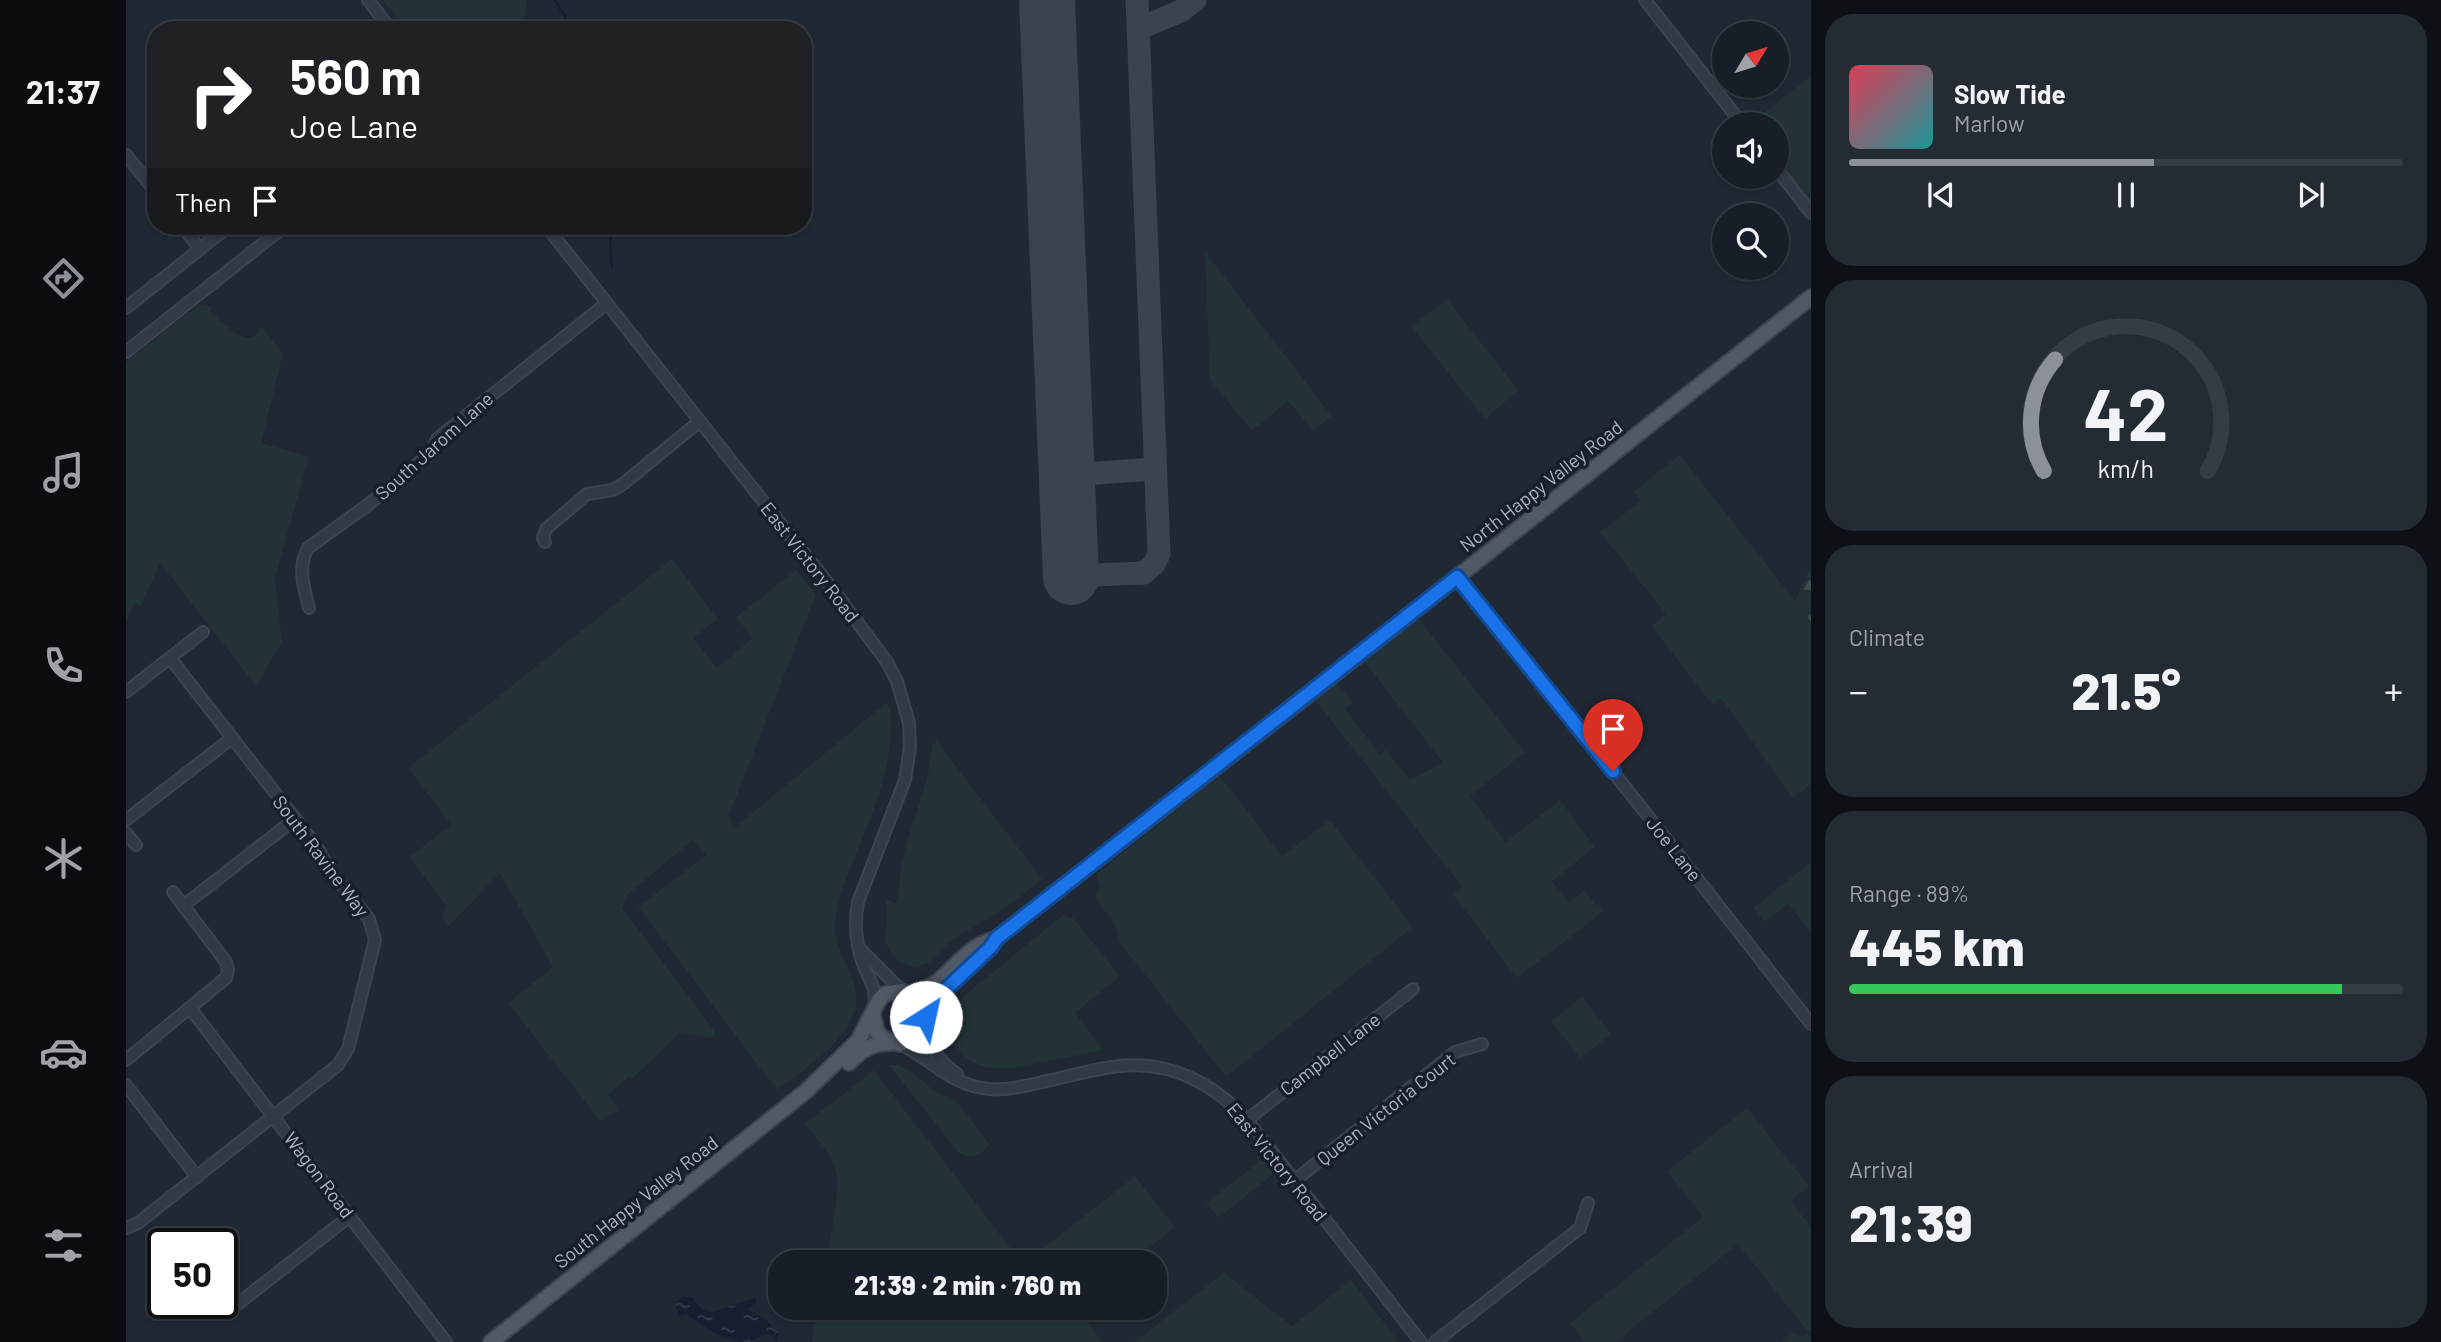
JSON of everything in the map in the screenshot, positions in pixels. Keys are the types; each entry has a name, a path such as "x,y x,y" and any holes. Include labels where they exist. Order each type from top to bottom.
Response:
{"main road":[{"name":"North Happy Valley Road","path":"925,1021 941,994 990,948 997,938 1811,297"},
{"name":"North Happy Valley Road","path":"906,992 935,983 974,949 997,938"},
{"path":"906,992 922,1004 925,1021 917,1037 866,1048 826,1082 805,1093 858,1041 886,995 906,992"},
{"path":"874,1012 877,1032 896,1043"},
{"name":"South Happy Valley Road","path":"491,1342 805,1093"}],"street":[{"path":"368,0 384,21"},
{"path":"1645,0 1733,112"},
{"path":"126,155 147,181"},
{"path":"1789,185 1811,213"},
{"path":"190,235 201,248"},
{"path":"126,308 218,235"},
{"path":"126,352 274,235"},
{"name":"East Victory Road","path":"553,235 887,662 904,699 910,747 905,780 858,902 854,920 863,964 874,984 874,1012"},
{"name":"South Jarom Lane","path":"309,608 301,574 303,558 308,548 369,504 430,453 437,439 607,303"},
{"path":"545,542 543,538 547,529 587,494 613,490 624,484 700,422"},
{"name":"Joe Lane","path":"1457,577 1645,811 1811,1024"},
{"path":"126,692 203,632"},
{"name":"South Ravine Way","path":"126,1228 138,1223 338,1065 344,1057 375,940 369,919 332,873 315,844 170,658"},
{"path":"126,820 232,738"},
{"path":"183,906 295,819"},
{"path":"126,833 136,845"},
{"path":"126,1060 226,978 228,970 221,955 173,892"},
{"path":"860,949 906,992"},
{"name":"Campbell Lane","path":"1247,1120 1413,989"},
{"name":"Wagon Road","path":"190,1008 446,1342"},
{"path":"925,1021 931,1047 963,1082"},
{"name":"East Victory Road","path":"896,1043 922,1056 953,1080 976,1087 1002,1089 1118,1066 1159,1067 1200,1081 1233,1104 1247,1120 1421,1342"},
{"name":"Queen Victoria Court","path":"1294,1181 1455,1052 1482,1044"},
{"path":"126,1085 197,1177"},
{"path":"1436,1342 1580,1228 1588,1203"},
{"path":"238,1303 350,1216"}],"green space":[{"path":"383,0 526,0 526,14 517,21 399,21"},
{"path":"1811,76 1811,202 1789,174 1789,112 1765,112 1783,98 1789,98 1789,93"},
{"path":"1205,252 1332,416 1313,431 1288,401 1252,431 1210,380"},
{"path":"1447,299 1518,390 1485,419 1411,326"},
{"path":"199,305 212,307 210,311 244,337 256,334 261,326 283,353 261,443 309,457 275,578 282,642 256,686 160,563 141,606 135,603 126,622 126,362"},
{"path":"1680,455 1811,621 1811,784 1793,798 1721,698 1712,704 1651,626 1666,614 1600,532 1641,501 1634,491"},
{"path":"672,559 718,619 693,638 717,668 753,638 736,617 796,570 816,595 729,815 734,828 886,703 891,718 889,750 879,792 848,874 836,916 836,937 856,993 854,1012 841,1036 822,1056 777,1090 638,907 707,855 693,840 628,894 622,908 715,1031 713,1038 681,1032 632,1079 629,1076 608,1095 619,1110 600,1121 508,1003 553,967 500,873 449,926 442,918 446,905 409,857 451,825 408,768"},
{"path":"1811,566 1811,622 1795,601"},
{"path":"1418,618 1525,752 1470,796 1506,842 1560,800 1595,847 1552,881 1569,902 1584,890 1604,911 1517,978 1453,895 1462,887 1315,700 1337,682 1353,702 1345,709 1380,754 1386,750 1410,780 1443,763 1364,661"},
{"path":"937,741 1042,879 1012,903 948,943 927,964 914,967 902,963 892,955 884,940 886,905 887,899 895,903 897,898 902,860 924,789 932,745"},
{"path":"1220,776 1282,856 1330,820 1413,927 1226,1077 1120,943 1115,924 1095,898 1100,888 1096,874"},
{"path":"1811,862 1811,933 1788,904 1764,922 1753,908"},
{"path":"1063,915 1073,918 1120,976 1075,1013 1104,1050 1002,1069 979,1065 968,1059 947,1037 948,1024 955,1008 966,994"},
{"path":"1582,997 1611,1034 1580,1058 1551,1021"},
{"path":"889,1065 909,1070 937,1093 956,1101 990,1145 975,1156 958,1152"},
{"path":"874,1070 1012,1250 828,1250 836,1205 836,1174 828,1154 804,1124"},
{"path":"1747,1108 1809,1186 1791,1201 1811,1227 1811,1330 1808,1332 1738,1244 1615,1342 1585,1342 1570,1323 1703,1217 1667,1171"},
{"path":"1264,1158 1275,1173 1218,1218 1206,1203"},
{"path":"1135,1176 1175,1227 1146,1250 1041,1250"},
{"path":"1224,1273 1292,1326 1351,1280 1399,1342 1134,1342 1163,1320 1167,1320 1167,1317"},
{"path":"816,1320 1085,1320 1103,1342 812,1342"},
{"path":"1794,1332 1802,1337 1808,1332 1811,1342 1781,1342"}],"water":[{"path":"682,1297 692,1297 701,1308 709,1312 755,1298 757,1301 748,1310 767,1320 779,1334 777,1342 769,1334 748,1342 722,1337 686,1314 680,1316 675,1306"}],"waterway":[{"path":"555,0 568,21"},
{"path":"612,235 610,241 612,268"}],"taxiway":[{"path":"1071,565 1092,575 1144,573 1154,564 1159,554 1137,0"},
{"path":"1138,29 1181,11 1195,0"},
{"path":"1067,475 1155,469"}],"runway":[{"path":"1047,0 1071,577"}],"route":[{"path":"926,1017 941,994 990,948 997,938 1457,577 1613,771"}]}
